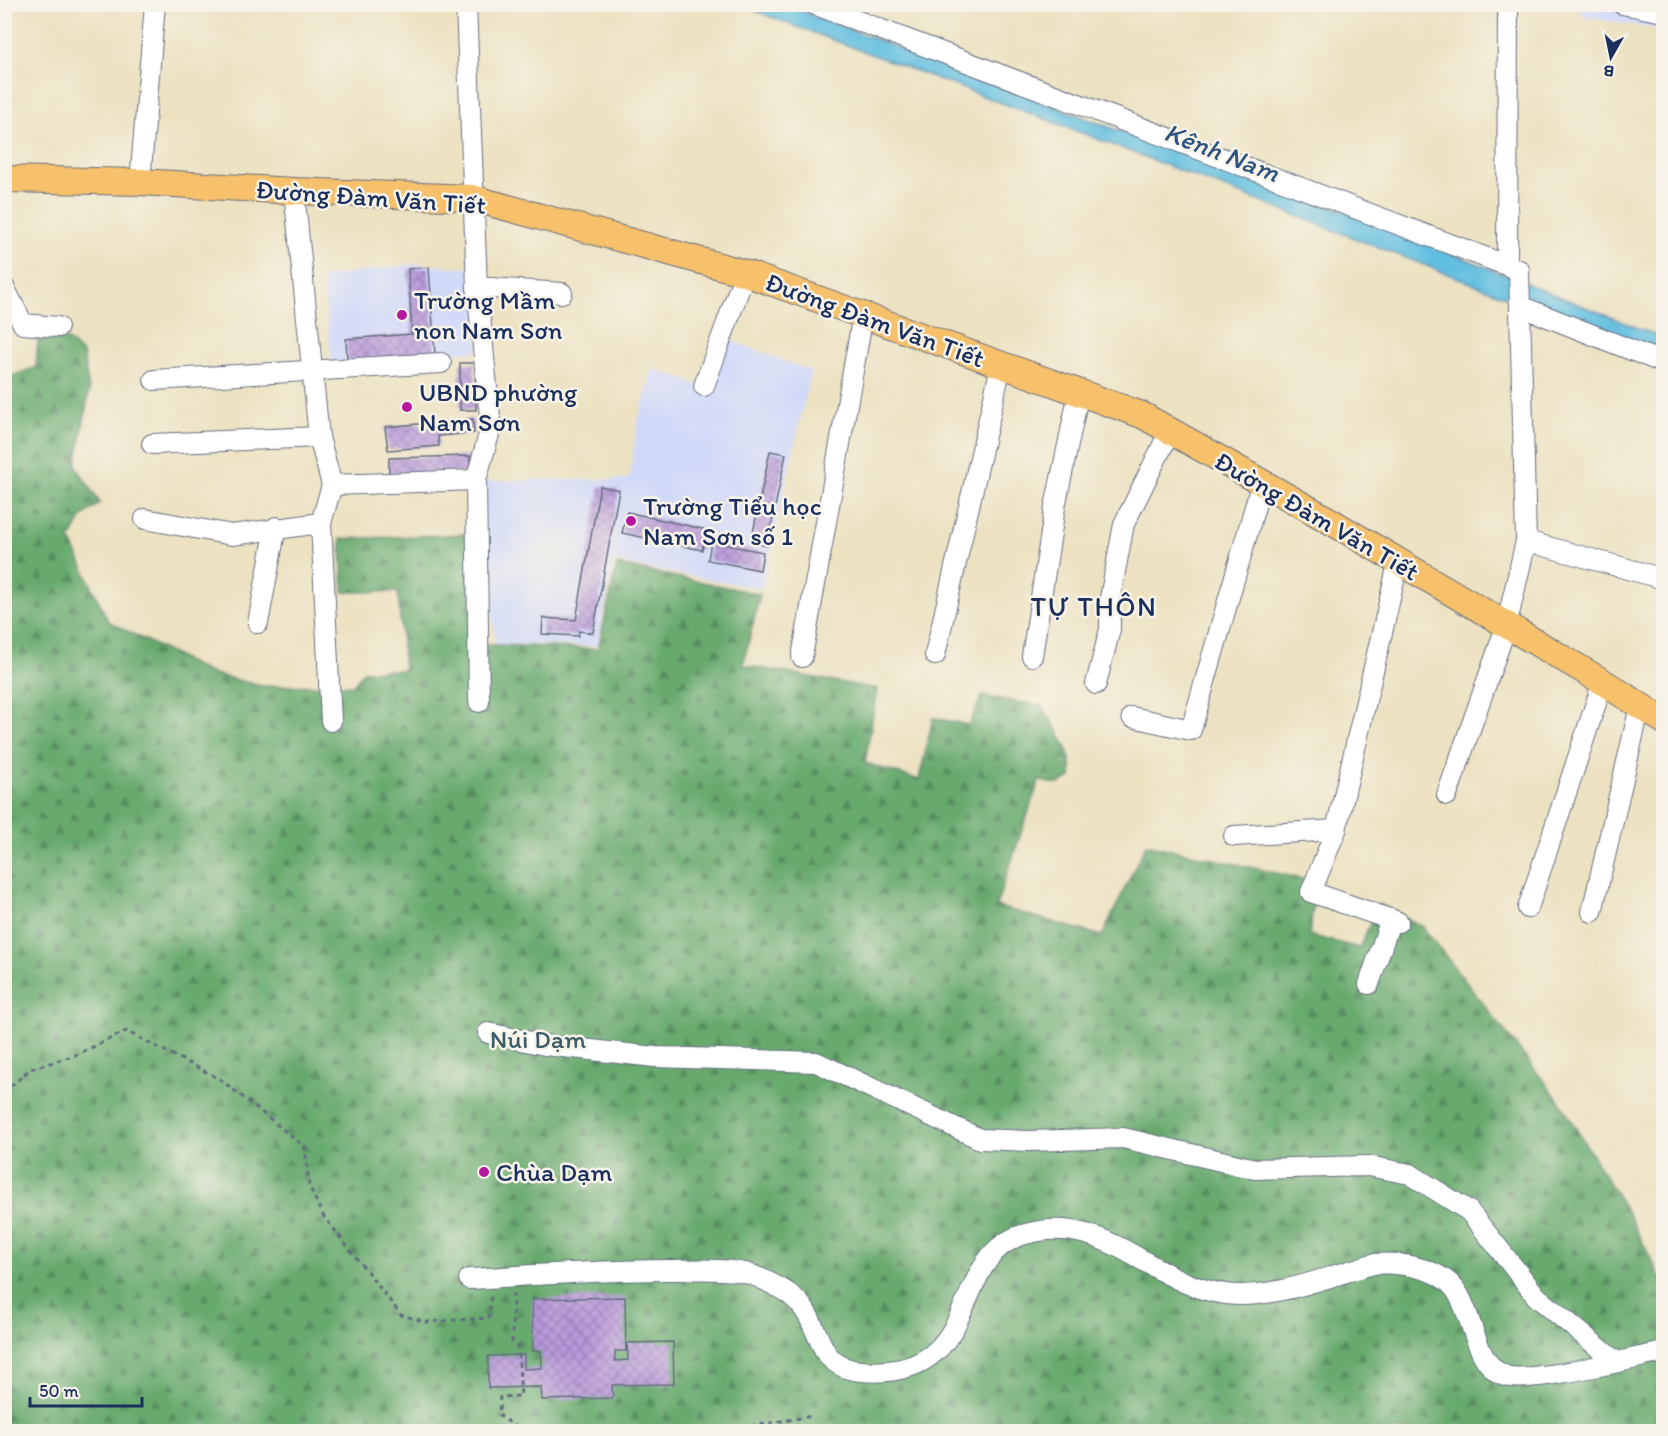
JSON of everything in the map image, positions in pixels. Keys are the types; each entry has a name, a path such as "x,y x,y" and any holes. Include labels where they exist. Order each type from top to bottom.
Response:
{"main road":[{"name":"Đường Đàm Văn Tiết","path":"4,179 140,182 472,198 746,273 1142,415 1262,482 1398,564 1603,682 1664,721"}],"street":[{"path":"140,182 155,4"},
{"path":"466,4 477,287 491,427 476,480 479,702"},
{"path":"813,4 1304,191 1513,267"},
{"path":"1447,795 1506,627 1526,542 1520,306 1513,267 1508,4"},
{"path":"1622,4 1664,12"},
{"path":"294,191 319,437 332,486 321,522 332,721"},
{"path":"704,386 746,273"},
{"path":"4,287 23,324 58,327"},
{"path":"477,287 562,293"},
{"path":"1520,306 1664,363"},
{"path":"802,657 863,315"},
{"path":"154,380 441,363"},
{"path":"935,655 1001,366"},
{"path":"1032,656 1055,507 1079,392"},
{"path":"1096,684 1110,629 1110,598 1124,524 1170,431"},
{"path":"152,444 319,437"},
{"path":"332,486 476,480"},
{"path":"1132,717 1191,730 1262,482"},
{"path":"145,519 231,535 321,522"},
{"path":"258,623 276,527"},
{"path":"1526,542 1664,579"},
{"path":"1369,984 1394,920 1311,892 1336,830 1398,564"},
{"path":"1528,908 1603,682"},
{"path":"1592,912 1640,706"},
{"path":"1234,836 1336,830"},
{"path":"488,1033 545,1045 655,1057 816,1062 980,1138 1029,1141 1123,1138 1256,1169 1368,1166 1410,1174 1469,1211 1537,1297 1615,1361"},
{"path":"469,1279 615,1270 741,1272 783,1290 801,1305 810,1316 828,1359 836,1364 859,1370 890,1371 905,1368 940,1347 954,1328 992,1251 1022,1235 1067,1230 1109,1240 1178,1281 1224,1294 1269,1292 1373,1264 1385,1263 1412,1267 1440,1277 1454,1288 1482,1353 1495,1370 1504,1376 1528,1378 1664,1352"}],"path":[{"path":"4,1092 30,1069 76,1055 126,1031 220,1079 305,1147 309,1185 322,1214 401,1315 426,1322 489,1317 492,1278"},
{"path":"514,1276 512,1342 518,1348 521,1396 500,1397 499,1415 514,1426 516,1431"},
{"path":"716,1431 812,1416"}],"shaded area":[{"path":"1575,5 1663,5 1663,30 1585,17"},
{"name":"Trường Mầm non Nam Sơn","path":"415,264 478,269 478,351 332,363 322,278"},
{"name":"Trường Tiểu học Nam Sơn số 1","path":"729,340 811,371 762,589 614,562 597,646 496,644 487,569 483,481 629,479 637,424 653,369 712,389"}],"green space":[{"name":"Núi Dạm","path":"38,339 68,340 83,354 89,390 76,466 100,503 82,517 70,539 108,621 209,673 262,686 353,685 364,671 404,670 398,592 343,592 341,539 469,534 473,644 598,649 617,565 760,594 743,665 877,689 865,763 919,780 933,718 969,725 982,696 1042,706 1067,749 1071,778 1058,784 1039,781 996,906 1102,936 1146,844 1317,882 1309,935 1359,948 1379,904 1422,926 1558,1099 1629,1215 1663,1283 1663,1431 5,1431 4,379 36,367"}],"water":[{"name":"Kênh Nam","path":"739,5 785,5 1154,144 1371,221 1663,338 1663,357 1069,128"}],"building":[{"path":"429,267 435,354 347,360 346,339 412,334 408,269"},
{"path":"460,363 475,363 476,410 460,410"},
{"path":"473,419 474,433 438,436 439,446 388,450 385,427"},
{"path":"770,451 786,454 767,546 751,542"},
{"path":"470,456 470,473 389,474 389,458"},
{"path":"600,486 619,490 593,633 579,631 578,636 542,634 543,618 576,620"},
{"path":"627,512 707,530 702,550 622,533"},
{"path":"711,542 763,552 760,570 708,560"},
{"path":"625,1297 626,1351 615,1351 615,1361 628,1360 627,1343 673,1342 674,1384 612,1385 613,1398 542,1400 541,1387 488,1388 488,1356 524,1355 524,1369 542,1368 541,1351 533,1351 532,1299"}],"place":[{"name":"Trường Mầm non Nam Sơn","path":"402,315"},
{"name":"UBND phường Nam Sơn","path":"407,407"},
{"name":"Trường Tiểu học Nam Sơn số 1","path":"631,521"},
{"name":"Chùa Dạm","path":"484,1172"}],"district":[{"name":"TỰ THÔN","path":"1094,606"}]}
